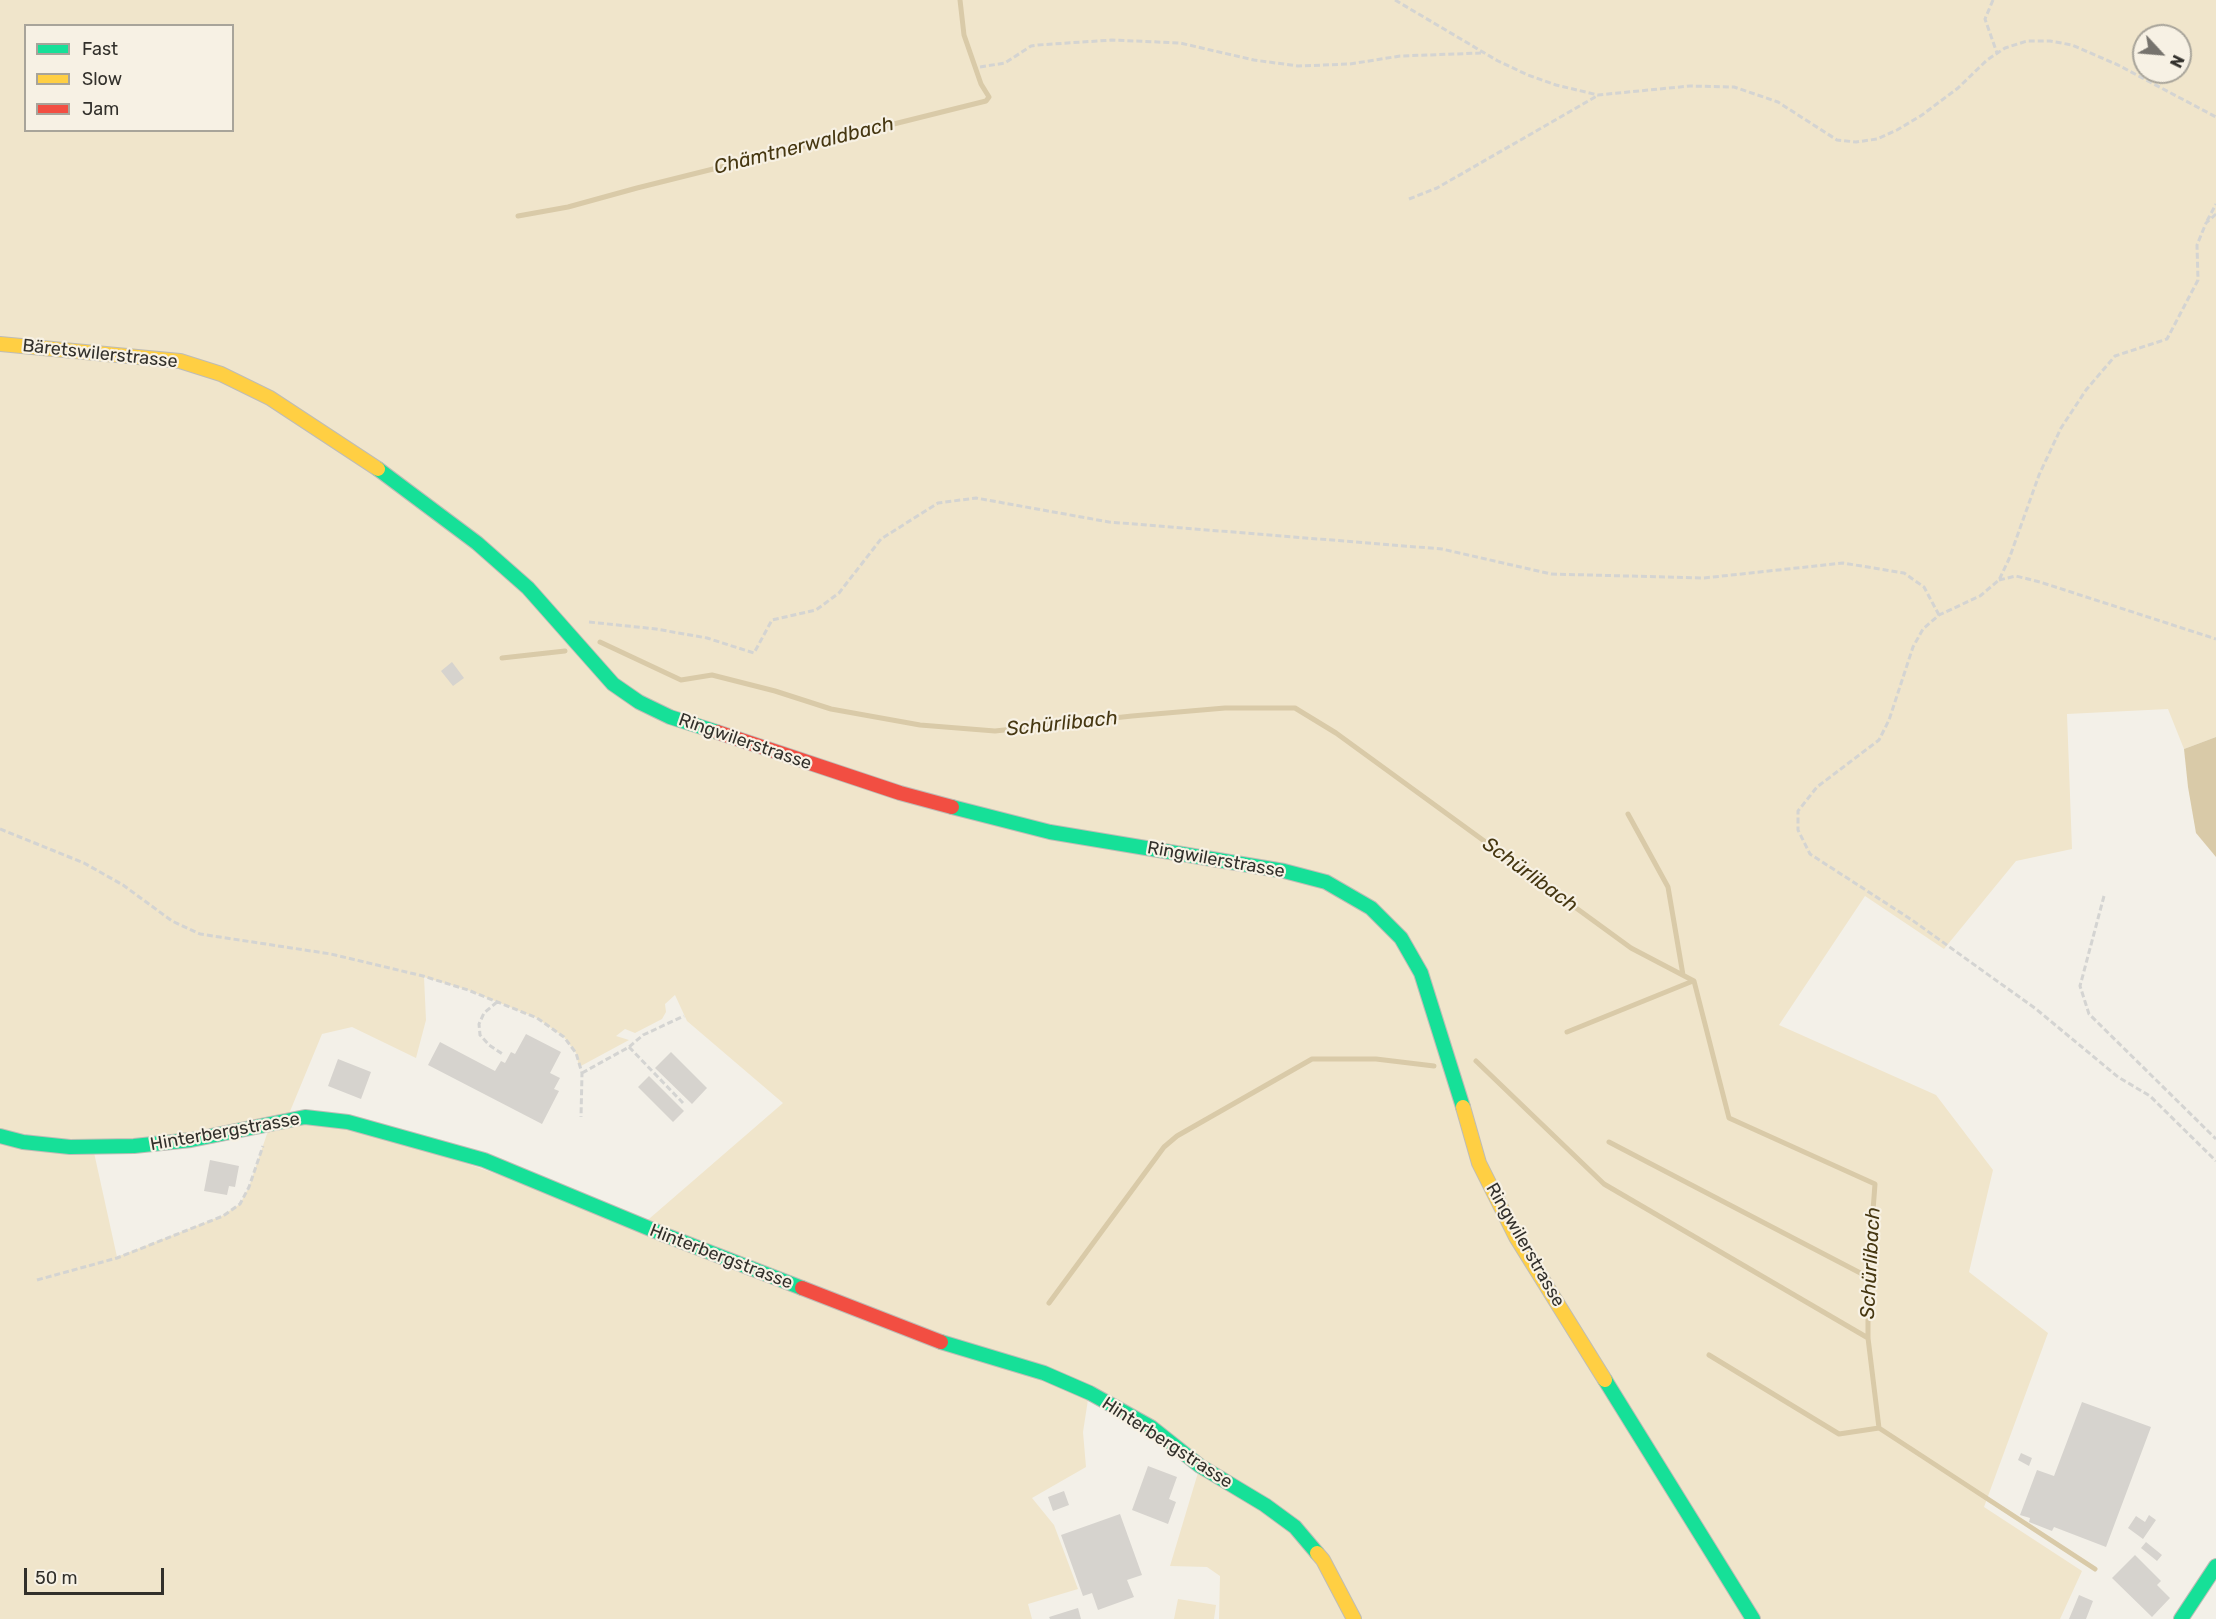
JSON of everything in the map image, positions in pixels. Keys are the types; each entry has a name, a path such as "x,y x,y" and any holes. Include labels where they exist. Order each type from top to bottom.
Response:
{"street":[{"name":"Bäretswilerstrasse","path":"0,344 180,361 221,374 270,398 356,453"},
{"name":"Ringwilerstrasse","path":"356,453 477,543 528,588 613,684 639,702 670,717 900,793 1000,821 1050,832 1284,870 1326,882 1371,908 1401,938 1421,974 1438,1023 1479,1163 1516,1237 1753,1619"},
{"name":"Hinterbergstrasse","path":"0,1136 23,1142 70,1147 135,1146 190,1140 305,1117 348,1122 484,1160 665,1235 925,1336 1044,1373 1090,1393 1151,1427 1200,1466 1266,1505 1295,1527 1323,1560 1354,1619"},
{"path":"2181,1619 2216,1566"}],"path":[{"path":"1395,0 1483,53 1528,75 1580,92 1598,95 1690,86 1734,87 1778,102 1837,140 1856,142 1876,139 1922,115 1958,88 1997,53 2027,40 2050,40 2072,45 2118,65 2216,117"},
{"path":"1993,0 1985,19 1997,53"},
{"path":"980,67 1005,63 1031,46 1112,40 1180,43 1254,60 1298,66 1350,64 1400,56 1483,53"},
{"path":"1409,199 1437,188 1598,95"},
{"path":"2216,204 2197,245 2198,280 2166,339 2115,356 2086,390 2061,428 2039,475 2009,559 1999,580 1980,596 1939,615 1923,629 1913,647 1889,720 1879,740 1817,787 1798,811 1798,830 1810,854 1912,920 2036,1009 2118,1077 2150,1096 2216,1161"},
{"path":"2206,223 2216,214"},
{"path":"560,626 574,621 656,629 708,638 754,653 772,620 816,610 839,593 881,539 938,503 976,498 1109,522 1442,549 1551,574 1704,578 1843,563 1904,573 1924,586 1939,615"},
{"path":"1999,580 2016,576 2040,582 2216,639"},
{"path":"0,829 84,863 123,885 172,921 200,934 331,954 423,976 468,990 537,1018 564,1037 576,1053 582,1073 581,1117"},
{"path":"2104,896 2080,986 2089,1014 2216,1139"},
{"path":"497,1002 484,1013 479,1024 480,1035 489,1045 504,1054"},
{"path":"582,1073 629,1047 643,1035 684,1016"},
{"path":"629,1047 683,1103"},
{"path":"36,1280 117,1258 222,1216 240,1204 249,1187 271,1125"}],"shaded area":[{"path":"0,0 2216,0 2216,737 2184,749 2168,709 2067,714 2072,849 2016,861 1944,949 1865,896 1779,1025 1936,1095 1993,1170 1969,1272 2048,1333 1984,1507 2082,1571 2060,1619 1219,1619 1220,1576 1207,1567 1170,1566 1200,1466 1089,1393 1083,1432 1086,1467 1032,1498 1054,1525 1078,1589 1028,1604 1032,1619 0,1619","holes":["424,977 468,990 537,1018 564,1037 576,1053 579,1067 629,1040 616,1036 625,1029 635,1033 662,1019 666,1012 665,1004 675,995 687,1021 783,1103 642,1225 351,1123 286,1121 322,1034 352,1027 416,1058 426,1020","270,1125 249,1187 240,1204 222,1216 117,1257 93,1148"]},
{"path":"2216,737 2216,857 2196,833 2184,749"},
{"path":"1178,1599 1216,1605 1214,1619 1174,1619"}],"building":[{"path":"452,662 464,678 453,686 441,671"},
{"path":"526,1034 561,1052 550,1073 560,1078 554,1089 559,1091 542,1124 428,1065 440,1042 495,1071 501,1061 505,1063 511,1052 515,1054"},
{"path":"671,1052 707,1088 692,1104 655,1068"},
{"path":"338,1059 371,1072 361,1099 328,1086"},
{"path":"649,1076 684,1111 673,1122 638,1087"},
{"path":"210,1160 239,1166 235,1187 229,1186 227,1195 204,1191"},
{"path":"2082,1402 2151,1427 2106,1547 2054,1527 2052,1531 2029,1522 2030,1518 2020,1515 2037,1470 2054,1476"},
{"path":"2021,1453 2032,1458 2029,1466 2018,1460"},
{"path":"1148,1466 1177,1477 1169,1499 1176,1502 1168,1524 1132,1510"},
{"path":"1064,1491 1069,1505 1053,1511 1048,1497"},
{"path":"1120,1514 1142,1575 1127,1580 1134,1597 1098,1610 1092,1593 1083,1596 1061,1535"},
{"path":"2149,1515 2156,1520 2143,1539 2128,1528 2136,1516 2145,1522"},
{"path":"2146,1542 2162,1555 2157,1561 2141,1548"},
{"path":"2135,1555 2161,1581 2157,1585 2170,1598 2152,1617 2112,1578"},
{"path":"2079,1595 2093,1601 2086,1619 2069,1619"},
{"path":"1078,1608 1081,1619 1050,1619 1049,1617"}],"waterway":[{"name":"Chämtnerwaldbach","path":"518,216 568,207 986,101 989,97 981,84 964,35 960,0"},
{"name":"Schürlibach","path":"600,642 681,680 712,675 775,691 831,709 920,725 995,731 1225,708 1295,708 1336,733 1631,948 1694,981 1729,1118 1875,1184 1868,1277 1868,1338 1879,1428 2095,1569"},
{"name":"Schürlibach","path":"502,658 565,651"},
{"path":"1628,814 1668,887 1683,975"},
{"path":"1567,1032 1693,981"},
{"path":"1049,1303 1164,1147 1177,1136 1312,1059 1376,1059 1434,1066"},
{"path":"1476,1061 1604,1184 1868,1338"},
{"path":"1609,1142 1868,1277"},
{"path":"1709,1355 1839,1434 1879,1428"}],"traffic: fast":[{"path":"378,469 477,543 528,588 613,684 639,702 670,717 717,732"},
{"path":"952,807 1050,832 1284,871 1326,882 1371,908 1401,938 1421,973 1463,1107"},
{"path":"0,1136 23,1142 70,1147 134,1146 191,1140 305,1117 348,1122 484,1160 665,1235 802,1288"},
{"path":"941,1342 1044,1373 1090,1393 1151,1427 1200,1466 1265,1505 1295,1527 1317,1553"},
{"path":"1605,1380 1753,1619"},
{"path":"2181,1619 2216,1566"}],"traffic: slow":[{"path":"0,344 180,361 221,374 270,398 378,469"},
{"path":"1463,1107 1479,1163 1516,1237 1605,1380"},
{"path":"1317,1553 1323,1560 1354,1619"}],"traffic: jam":[{"path":"717,732 900,793 952,807"},
{"path":"802,1288 941,1342"}]}
